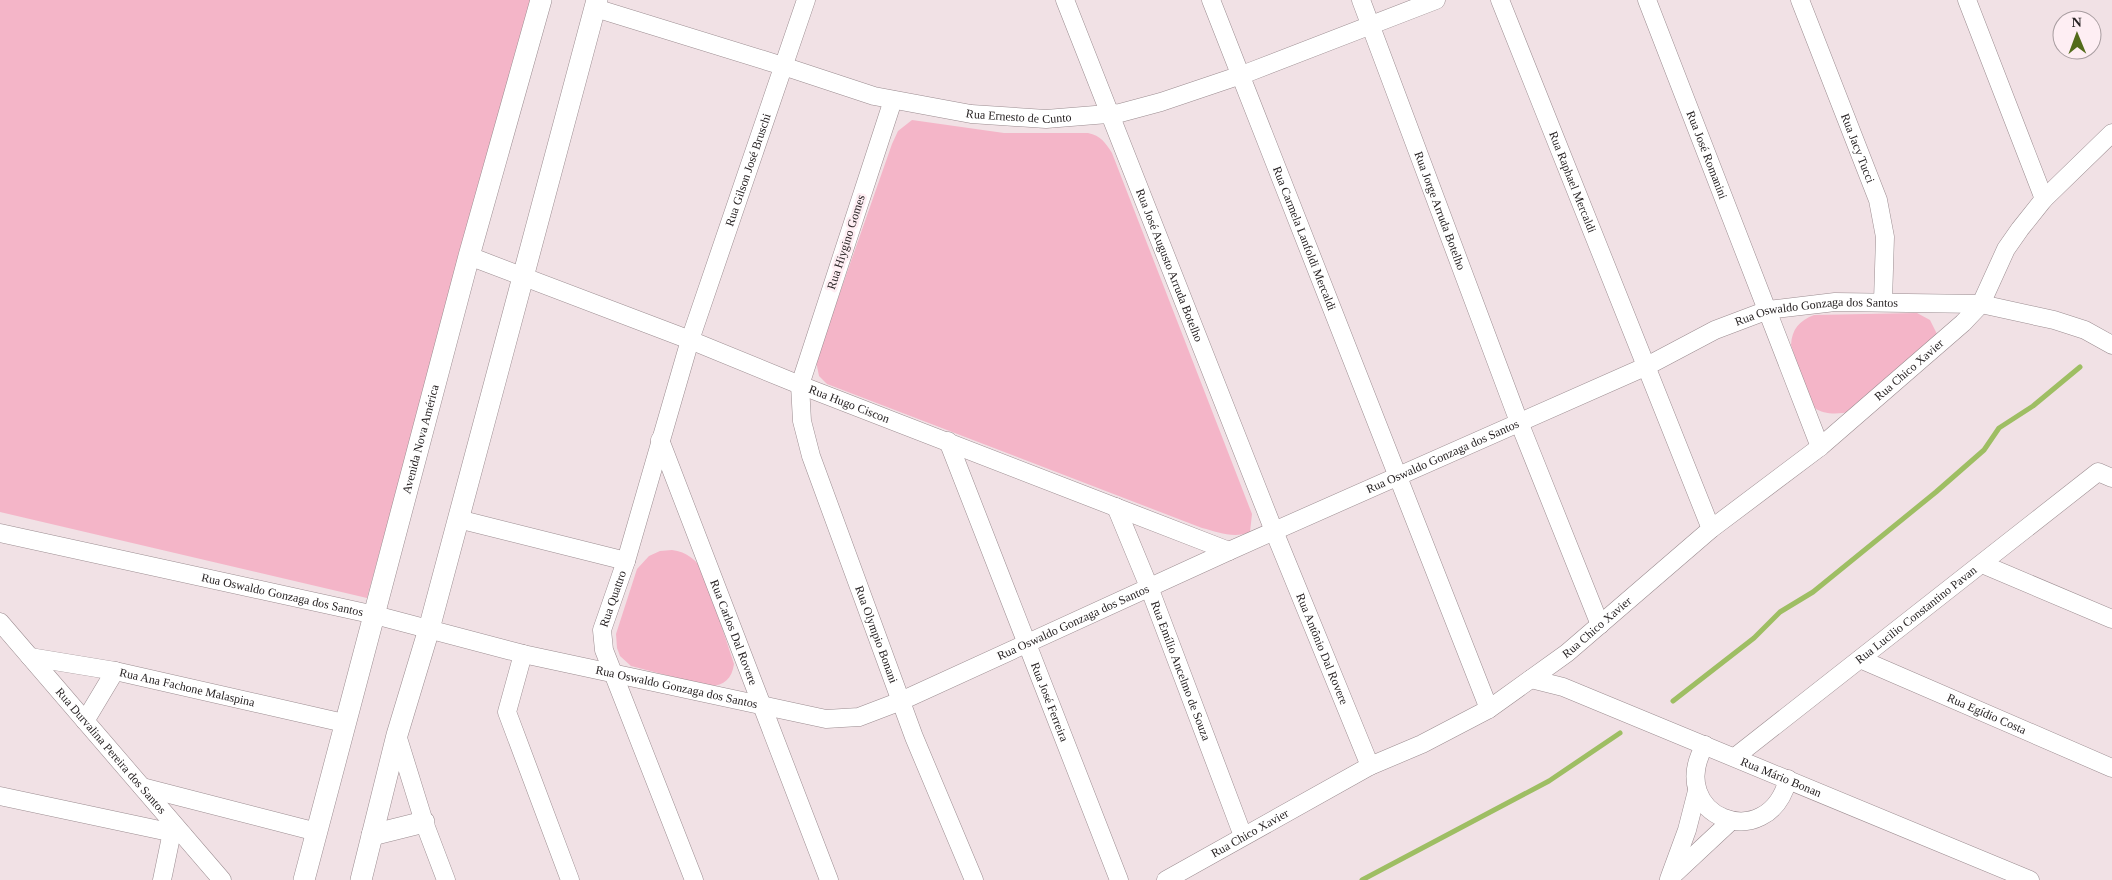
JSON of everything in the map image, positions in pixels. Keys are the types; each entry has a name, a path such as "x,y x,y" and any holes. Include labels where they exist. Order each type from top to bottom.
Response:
{"street":[{"name":"Avenida Nova América","path":"304,880 469,256 541,0"},
{"name":"Rua Gilson José Bruschi","path":"690,340 806,0"},
{"name":"Rua José Augusto Arruda Botelho","path":"1065,0 1274,531"},
{"name":"Rua Carmela Lanfoldi Mercaldi","path":"1211,0 1490,709"},
{"name":"Rua Jorge Arruda Botelho","path":"1361,0 1519,422 1600,625"},
{"name":"Rua Ernesto de Cunto","path":"596,4 874,96 971,114 1006,118 1046,119 1110,114 1161,102 1240,76 1436,0"},
{"name":"Rua Raphael Mercaldi","path":"1500,0 1711,529"},
{"name":"Rua José Romanini","path":"1647,0 1820,447"},
{"name":"Rua Jacy Tucci","path":"1800,0 1878,200 1885,237 1883,302"},
{"path":"1967,0 2044,199"},
{"path":"361,880 397,735 429,629 596,4"},
{"name":"Rua Hiygino Gomes","path":"800,385 893,100"},
{"name":"Rua Chico Xavier","path":"1166,880 1370,766 1422,744 1490,709 1600,625 1711,529 1820,447 1963,323 1981,304 2006,249 2044,199 2112,133"},
{"name":"Rua Hugo Ciscon","path":"469,256 690,340 800,385 948,440 1228,551"},
{"name":"Rua Oswaldo Gonzaga dos Santos","path":"0,533 374,615 523,654 614,674 826,719 859,717 901,700 1228,551 1647,366 1715,330 1768,310 1835,302 1981,304 2054,320 2085,330 2112,345"},
{"name":"Rua Quattro","path":"690,340 626,561 602,630 604,650 694,880"},
{"name":"Rua Olympio Bonani","path":"800,385 802,421 811,456 914,737 974,880"},
{"name":"Rua Carlos Dal Rovere","path":"660,440 829,880"},
{"name":"Rua José Ferreira","path":"948,440 1025,644 1119,880"},
{"name":"Rua Lucilio Constantino Pavan","path":"1735,757 1982,564 2105,475"},
{"name":"Rua Emílio Ancelmo de Souza","path":"1116,507 1149,587 1243,836"},
{"path":"458,519 626,561"},
{"name":"Rua Antônio Dal Rovere","path":"1274,531 1370,766"},
{"path":"1982,564 2112,619"},
{"name":"Rua Durvalina Pereira dos Santos","path":"0,622 142,787 178,834 222,880"},
{"path":"523,654 507,712 570,880"},
{"name":"Rua Ana Fachone Malaspina","path":"30,657 115,671 344,723"},
{"name":"Rua Egídio Costa","path":"1860,659 2112,768"},
{"path":"85,721 115,671"},
{"name":"Rua Mário Bonan","path":"1531,679 1563,687 2030,880"},
{"path":"397,735 424,822 446,880"},
{"path":"1705,745 1697,759 1694,775 1697,790 1704,804 1716,815 1731,821 1747,822 1762,817 1775,808 1784,794 1788,779"},
{"path":"142,787 317,832"},
{"path":"1668,879 1687,830 1697,790"},
{"path":"0,796 178,834 162,880"},
{"path":"1668,879 1731,821"},
{"path":"372,835 424,822"}],"shaded area":[{"path":"0,0 531,0 367,598 0,512"},
{"path":"912,120 1004,133 1088,133 1105,143 1112,153 1252,514 1250,532 1232,535 1202,528 827,384 819,376 816,361 892,144 898,131"},
{"path":"1917,313 1930,320 1937,334 1849,412 1827,413 1815,408 1805,388 1791,345 1793,334 1800,323 1814,315"},
{"path":"672,550 691,557 704,573 734,664 729,678 718,685 708,686 631,666 620,656 617,648 616,634 637,569 649,556 660,551"}],"waterway":[{"path":"1673,701 1754,638 1780,612 1813,592 1936,492 1984,450 1999,428 2033,406 2080,367"},
{"path":"1362,880 1549,781 1620,733"}]}
